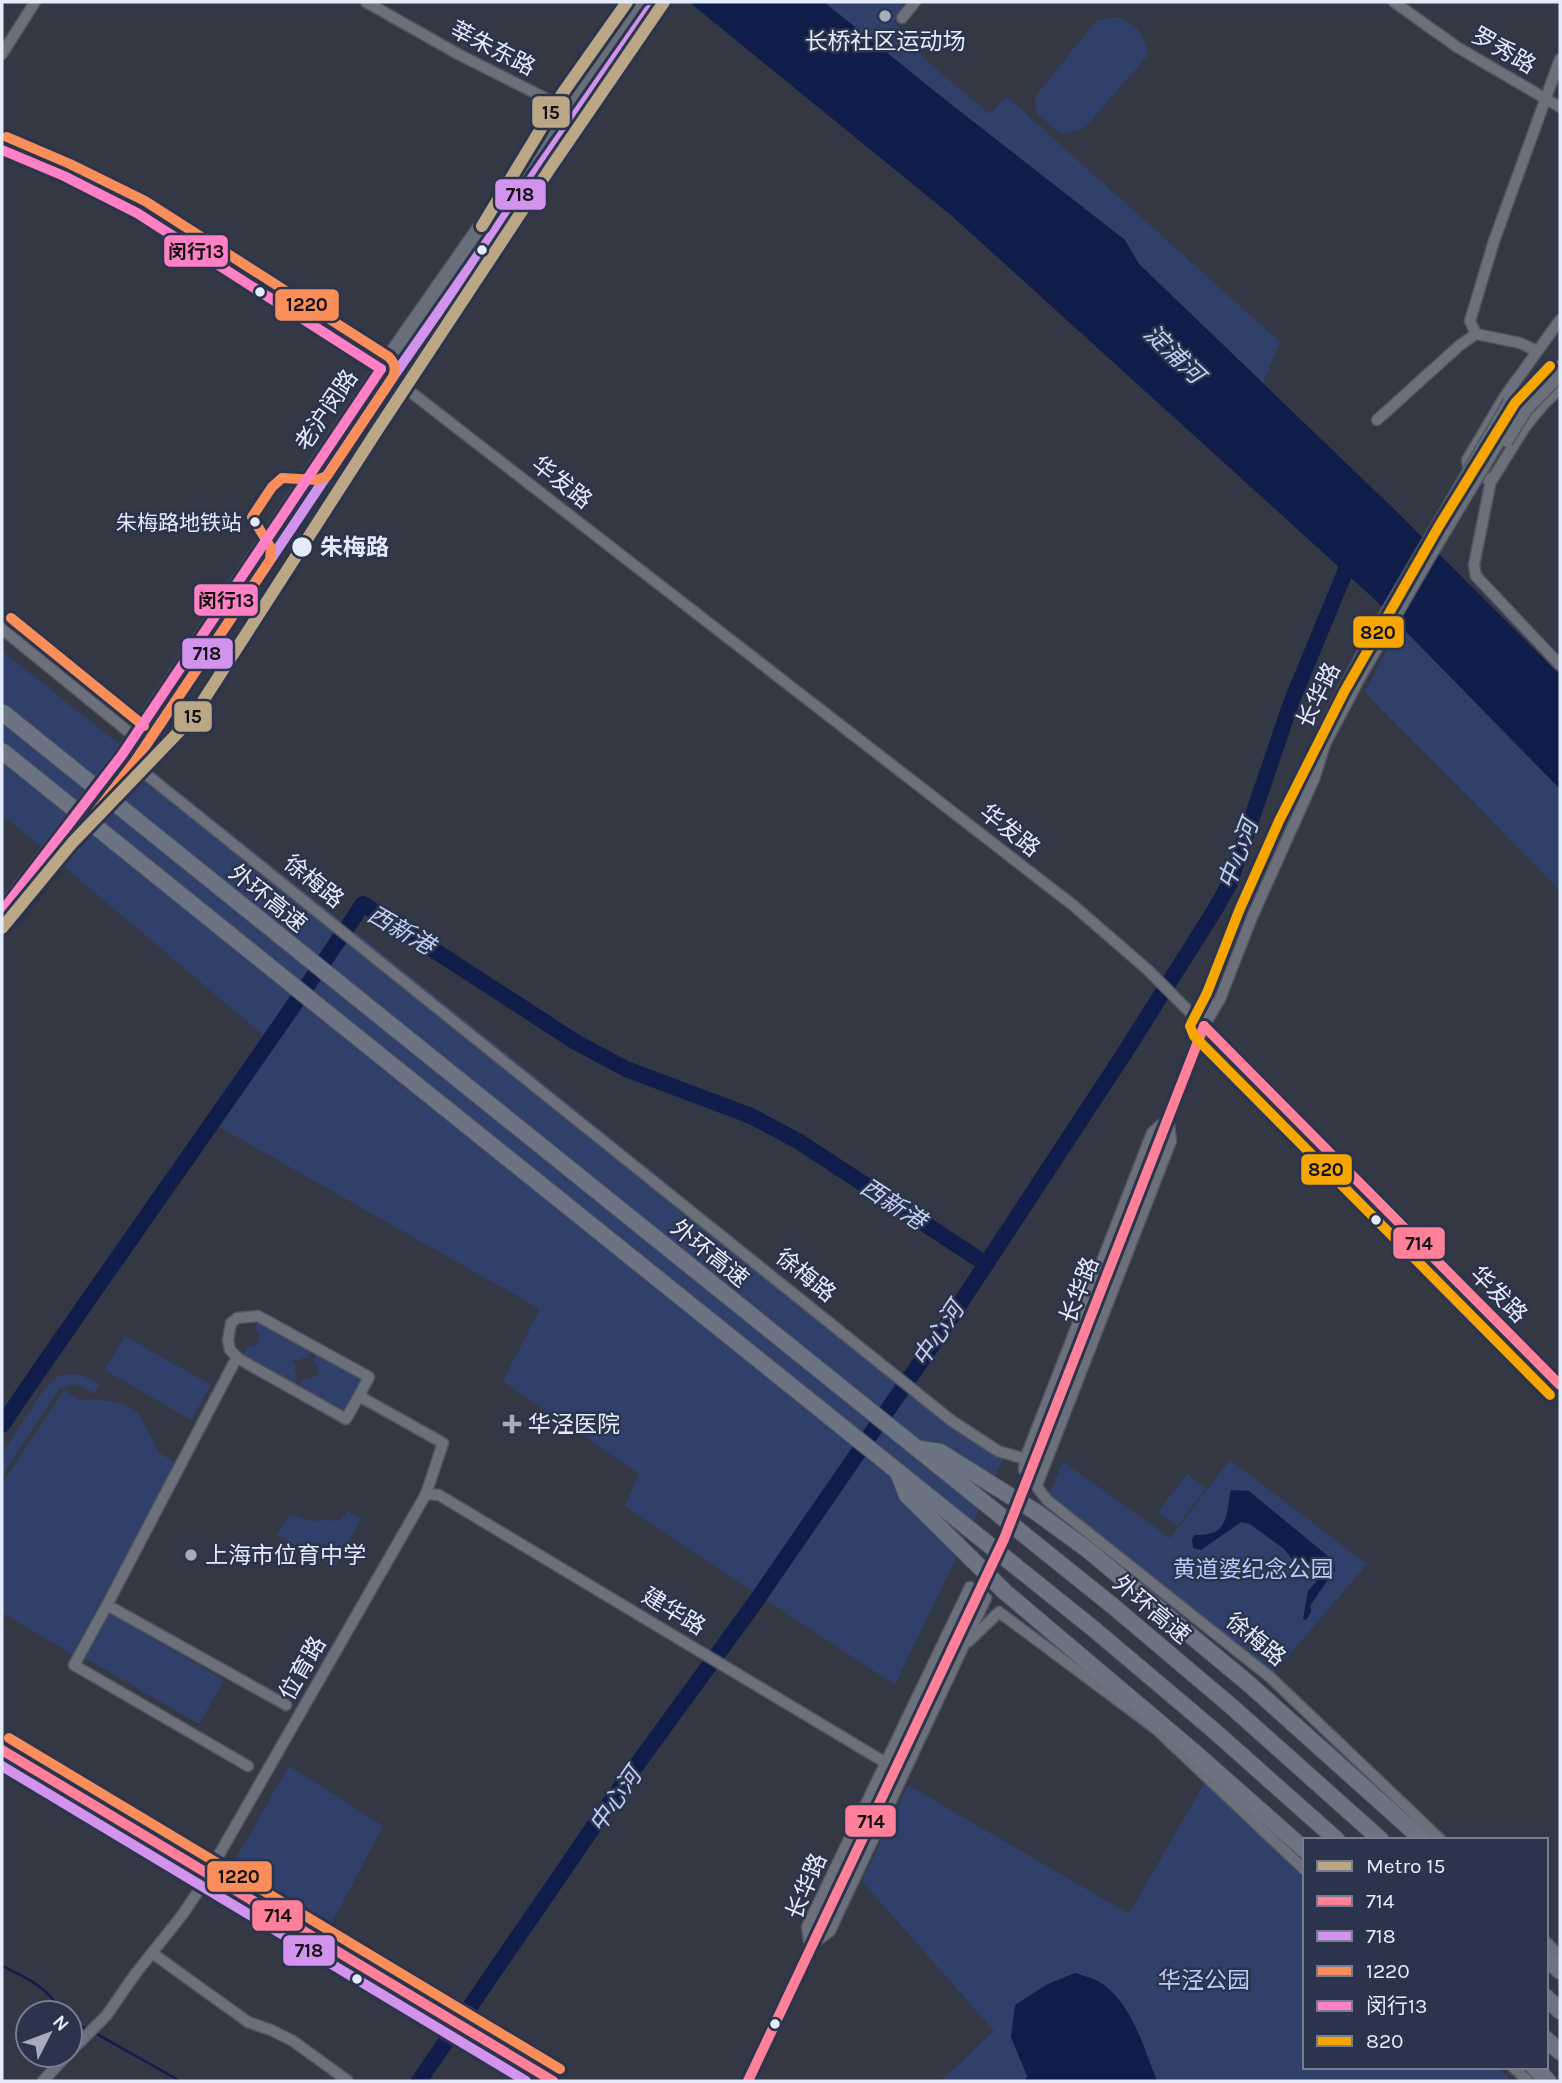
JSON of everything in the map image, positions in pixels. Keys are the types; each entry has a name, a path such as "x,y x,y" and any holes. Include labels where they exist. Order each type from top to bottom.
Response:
{"highway":[{"name":"外环高速","path":"2,712 1143,1632 1379,1838"},
{"path":"2,751 1134,1663 1335,1838"},
{"path":"918,1449 940,1452 1045,1518 1088,1550 1249,1684 1421,1838"},
{"path":"898,1471 907,1495 1013,1599 1192,1750 1303,1848"}],"main road":[{"name":"老沪闵路","path":"2,911 135,737 381,369 638,2"}],"street":[{"path":"2,54 35,2"},
{"name":"莘朱东路","path":"366,2 458,54 565,108"},
{"path":"902,18 915,2"},
{"name":"罗秀路","path":"1394,2 1457,47 1560,107"},
{"path":"1476,334 1470,321 1494,241 1560,59"},
{"name":"华发路","path":"2,150 64,176 137,214 381,369 1074,905 1148,970 1560,1385"},
{"path":"1560,320 1505,396 1467,460 1468,466 1489,480 1490,485 1474,565 1476,576 1560,664"},
{"name":"长华路","path":"1204,1026 1208,995 1219,966 1279,823 1341,693 1509,401 1560,331"},
{"path":"1377,420 1460,345 1476,334 1520,343 1537,351"},
{"name":"长华路","path":"1314,779 1325,744 1429,559 1519,409 1548,373 1560,365"},
{"name":"长华路","path":"748,2081 1004,1539 1204,1026 1220,999 1252,917 1314,779 1383,649 1451,534 1527,410 1560,376"},
{"path":"1489,480 1495,478 1525,426 1560,388"},
{"path":"2,629 135,737"},
{"name":"徐梅路","path":"122,755 952,1421 998,1451 1026,1459 1024,1470 1047,1500 1270,1677 1439,1838"},
{"name":"长华路","path":"1026,1459 1152,1133 1168,1118"},
{"name":"长华路","path":"1037,1485 1171,1141 1168,1118"},
{"path":"258,1316 369,1377 359,1396 346,1419 237,1357 230,1350 228,1340 231,1324 237,1318 258,1316"},
{"path":"237,1357 74,1665 248,1766"},
{"name":"位育路","path":"84,2038 106,2016 183,1914 209,1874 426,1494 443,1443 359,1396"},
{"name":"建华路","path":"426,1494 439,1495 886,1763"},
{"name":"长华路","path":"970,1587 986,1598 830,1931 810,1947 807,1927 970,1587"},
{"path":"107,1605 286,1705"},
{"path":"963,1647 999,1612 1156,1729 1303,1868"},
{"path":"2,1750 553,2081"},
{"path":"152,1953 248,2022 293,2040 348,2081"},
{"path":"1515,2069 1528,2081"}],"green space":[{"path":"824,2 904,2 894,21 928,62 989,114 1007,97 1280,342 1263,383 1139,264 1125,240"},
{"path":"1118,17 1139,31 1148,55 1088,124 1079,130 1062,134 1037,114 1035,97 1096,21"},
{"path":"1400,625 1560,789 1560,890 1365,692"},
{"path":"2,651 357,933 1005,1456 895,1685 625,1506 639,1474 503,1381 540,1309 212,1123 262,1034 2,814"},
{"path":"260,1320 313,1350 308,1358 294,1360 297,1377 295,1382 292,1383 243,1355 247,1347 257,1345 259,1341 259,1332 254,1330"},
{"path":"125,1336 211,1385 191,1420 105,1370"},
{"path":"317,1353 361,1378 345,1410 299,1386 303,1379 310,1379 314,1375 317,1377 319,1373 313,1360"},
{"path":"66,1374 81,1375 99,1384 95,1393 75,1384 59,1389 2,1476 2,1453 45,1388 57,1377"},
{"path":"64,1390 81,1401 110,1401 126,1405 137,1412 158,1452 174,1462 72,1654 4,1614 2,1617 2,1484"},
{"name":"黄道婆纪念公园","path":"1230,1460 1367,1564 1270,1677 1047,1500 1063,1462 1170,1538"},
{"path":"1187,1474 1206,1489 1177,1526 1158,1512"},
{"path":"348,1511 361,1519 335,1567 277,1535 290,1515 310,1521 340,1521"},
{"path":"110,1614 224,1680 199,1724 85,1658"},
{"path":"289,1766 383,1826 330,1926 232,1865"},
{"name":"华泾公园","path":"1205,1782 1303,1878 1303,2069 1499,2069 1511,2081 941,2081 994,2031 862,1881 908,1785 1129,1914"}],"water":[{"name":"淀浦河","path":"689,2 824,2 1125,240 1139,264 1398,513 1560,675 1560,789 1372,597 952,216"},
{"path":"1231,1490 1249,1491 1334,1561 1335,1572 1330,1571 1327,1581 1310,1606 1311,1612 1306,1620 1303,1619 1308,1591 1316,1582 1318,1574 1314,1568 1295,1563 1284,1549 1250,1524 1241,1522 1201,1550 1193,1548 1192,1539 1195,1535 1215,1532 1224,1523"},
{"path":"1075,1973 1096,1980 1118,1999 1134,2024 1157,2081 1025,2081 1027,2076 1011,2037 1015,2005 1048,1984"}],"waterway":[{"name":"中心河","path":"419,2081 625,1781 754,1604 944,1328 1213,913 1229,885 1291,703 1351,552"},
{"name":"西新港","path":"2,1425 363,904 574,1041 626,1069 751,1116 798,1141 986,1264"},
{"path":"2,1966 37,1985 52,1999"},
{"path":"84,2028 89,2030"},
{"path":"95,2033 180,2081"}],"metro line":[{"name":"15","path":"482,226 562,94 627,2"},
{"name":"15","path":"2,928 72,843 192,718 378,429 664,2"}],"transit line":[{"name":"718","path":"13,920 134,763 393,377 649,10"},
{"name":"1220","path":"7,137 145,201 389,357 395,369 393,377 327,476 317,480 282,478 272,487 252,517 271,548 270,560 134,763 13,920"},
{"name":"闵行13","path":"2,150 64,176 137,213 381,369"},
{"name":"820","path":"1550,366 1515,403 1439,526 1344,692 1279,821 1239,911 1207,993 1190,1026 1194,1036 1550,1395"},
{"name":"闵行13","path":"2,911 122,755 381,369"},
{"name":"1220","path":"11,618 144,726"},
{"name":"714","path":"1204,1026 1560,1385"},
{"name":"714","path":"748,2081 1004,1539 1204,1026"},
{"name":"1220","path":"9,1738 560,2069"},
{"name":"714","path":"2,1750 553,2081"},
{"name":"718","path":"2,1766 526,2081"}],"place":[{"name":"长桥社区运动场","path":"885,16"},
{"name":"朱梅路地铁站","path":"255,522"},
{"name":"朱梅路","path":"302,547"},
{"name":"华泾医院","path":"512,1424"},
{"name":"上海市位育中学","path":"191,1555"}]}
